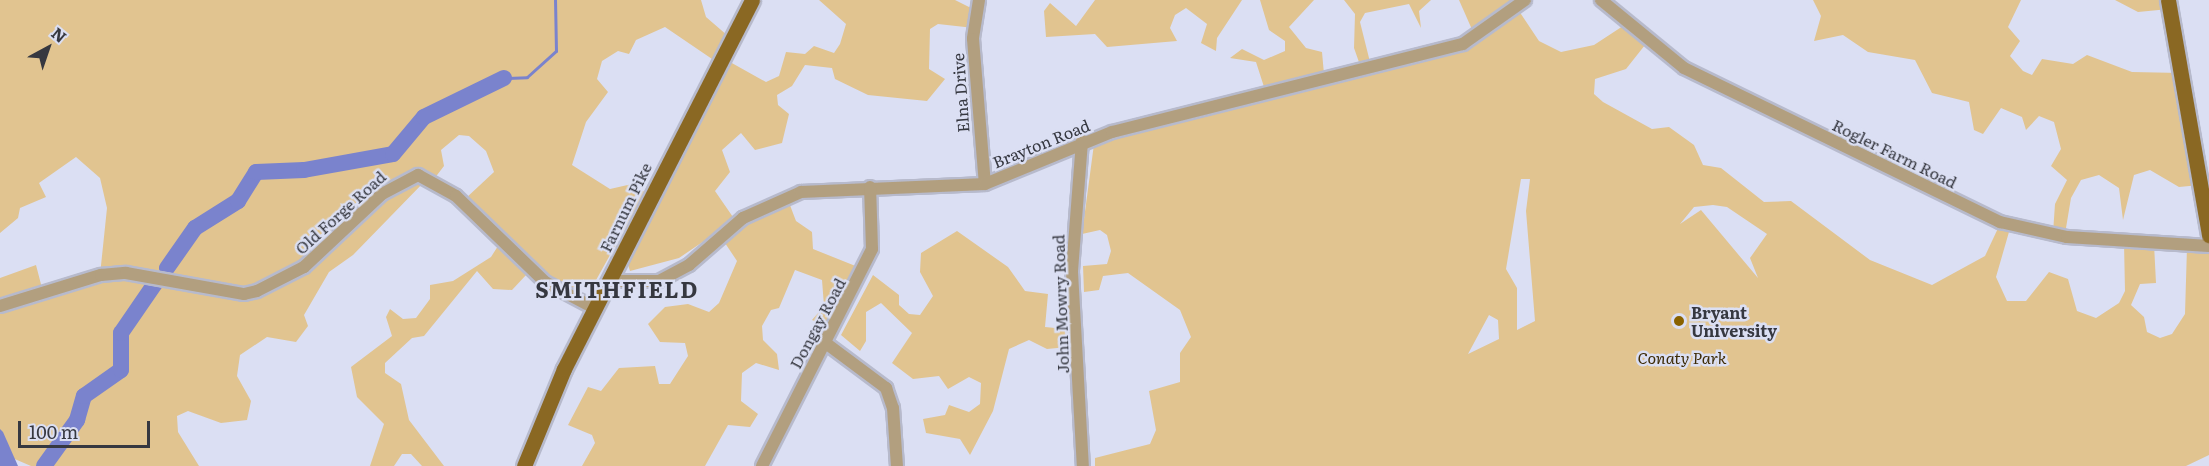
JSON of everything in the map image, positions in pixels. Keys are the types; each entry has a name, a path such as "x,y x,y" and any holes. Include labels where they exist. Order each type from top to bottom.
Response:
{"main road":[{"name":"Farnum Pike","path":"524,466 594,308 610,281 752,0"},
{"path":"2168,0 2209,235"},
{"path":"2173,27 2177,0"}],"street":[{"name":"Elna Drive","path":"980,0 974,60 985,184"},
{"name":"Brayton Road","path":"610,281 628,285 659,281 771,203 801,192 870,187 985,184 1082,141 1463,45 1526,0"},
{"name":"Rogler Farm Road","path":"1601,0 1684,68 2001,222 2067,237 2209,246"},
{"name":"John Mowry Road","path":"1082,141 1072,272 1083,466"},
{"name":"Old Forge Road","path":"0,306 101,275 126,273 244,294 257,291 304,267 382,194 418,175 430,177 461,201 545,282 594,308"},
{"name":"Dongay Road","path":"762,466 827,344 872,249 870,187"},
{"path":"827,344 886,388 893,408 897,466"}],"green space":[{"path":"0,0 701,0 706,17 728,36 715,61 665,27 636,40 629,54 618,51 602,61 597,79 608,92 586,122 572,165 610,189 632,184 645,192 595,282 573,290 555,284 465,199 494,172 486,151 469,136 459,135 441,150 444,166 434,179 426,180 353,255 329,272 304,315 308,326 296,342 267,337 240,355 237,376 251,401 247,420 221,423 188,411 177,416 178,432 199,466 31,466 10,457 0,438 0,278 36,265 43,292 100,275 107,208 100,178 76,157 39,183 46,197 20,208 18,218 0,233"},
{"path":"819,0 955,0 975,10 974,28 938,24 930,29 929,69 945,79 927,101 868,95 835,79 832,68 805,65 792,86 777,95 778,105 789,114 782,143 755,150 741,133 722,150 730,172 715,191 735,220 679,258 630,271 625,255 730,62 766,82 779,76 786,52 805,54 814,46 834,53 840,44 846,24"},
{"path":"1095,0 1242,0 1217,38 1216,51 1201,43 1207,24 1186,8 1175,15 1170,28 1177,41 1107,47 1095,34 1046,37 1044,11 1050,3 1076,26"},
{"path":"1260,0 1314,0 1289,27 1306,48 1322,52 1324,74 1265,90 1256,62 1230,58 1242,49 1264,60 1285,51 1285,41 1269,30"},
{"path":"1344,0 1431,0 1419,11 1421,28 1409,4 1365,13 1360,22 1370,62 1360,65 1354,48 1355,14"},
{"path":"1459,0 1517,0 1474,34"},
{"path":"1813,0 2021,0 2008,27 2020,41 2010,56 2023,71 2032,75 2042,59 2073,64 2087,55 2132,72 2181,73 2201,179 2209,177 2209,228 2200,185 2179,187 2150,170 2134,175 2123,220 2119,188 2099,175 2081,180 2071,198 2065,234 2053,233 2055,204 2067,180 2051,166 2061,149 2054,122 2039,116 2026,130 2022,117 2001,108 1983,134 1974,130 1969,102 1932,93 1915,60 1868,52 1843,35 1814,41 1821,16"},
{"path":"2115,0 2178,0 2175,17 2169,9 2138,12"},
{"name":"Conaty Park","path":"1519,11 1539,41 1561,52 1594,45 1623,26 1645,45 1626,69 1595,79 1594,94 1603,102 1652,129 1669,127 1694,145 1703,165 1721,168 1764,202 1791,201 1870,260 1932,285 1985,256 2000,224 2011,225 1996,277 2007,301 2026,301 2049,272 2068,279 2077,311 2096,318 2119,303 2125,291 2124,243 2154,244 2156,283 2140,284 2131,305 2144,317 2147,332 2160,338 2172,334 2185,314 2187,247 2209,247 2209,455 2186,466 1095,466 1095,458 1150,444 1156,430 1149,391 1180,382 1180,353 1191,337 1180,310 1128,273 1103,276 1099,290 1084,292 1083,266 1107,264 1111,251 1107,235 1100,230 1082,234 1094,144 1450,55","holes":["1521,179 1530,179 1526,211 1535,321 1517,330 1517,288 1506,269","1713,205 1727,207 1767,234 1750,258 1758,278 1701,210 1680,224 1694,207","1489,315 1498,320 1499,339 1468,354"]},
{"path":"788,200 796,221 812,232 813,249 858,267 828,327 812,320 824,306 822,280 795,270 779,308 771,310 762,326 763,340 777,354 779,370 756,363 742,373 741,401 758,414 750,427 728,425 705,466 582,466 595,443 592,435 568,425 588,387 601,391 619,368 655,366 659,384 670,384 688,356 685,343 660,342 648,324 665,307 688,304 709,312 719,303 737,261 723,240"},
{"path":"957,231 1008,267 1025,291 1048,294 1045,327 1075,330 1078,346 1047,349 1029,340 1009,349 993,411 970,455 960,439 926,433 923,419 945,415 949,405 969,412 980,404 981,383 969,377 948,389 939,376 913,379 892,363 912,333 881,303 866,312 866,341 860,351 841,335 873,275 899,295 899,305 909,314 920,315 933,296 920,272 921,253"},
{"path":"498,246 527,274 512,290 493,289 477,271 424,336 412,338 385,363 385,373 401,384 409,420 444,466 422,466 411,454 402,454 394,466 370,466 384,424 357,397 351,367 392,336 386,317 390,309 403,319 416,318 430,299 430,285 453,281 491,257"}],"water":[{"path":"0,429 3,432 18,466 0,466"}],"waterway":[{"path":"504,78 527,77 556,51 555,0"},
{"path":"167,268 195,228 238,201 256,172 304,170 393,154 424,117 504,78"},
{"path":"44,466 77,420 84,396 121,370 121,333 156,282"}],"place":[{"name":"Bryant University","path":"1679,321"}],"district":[{"name":"SMITHFIELD","path":"617,289"}]}
